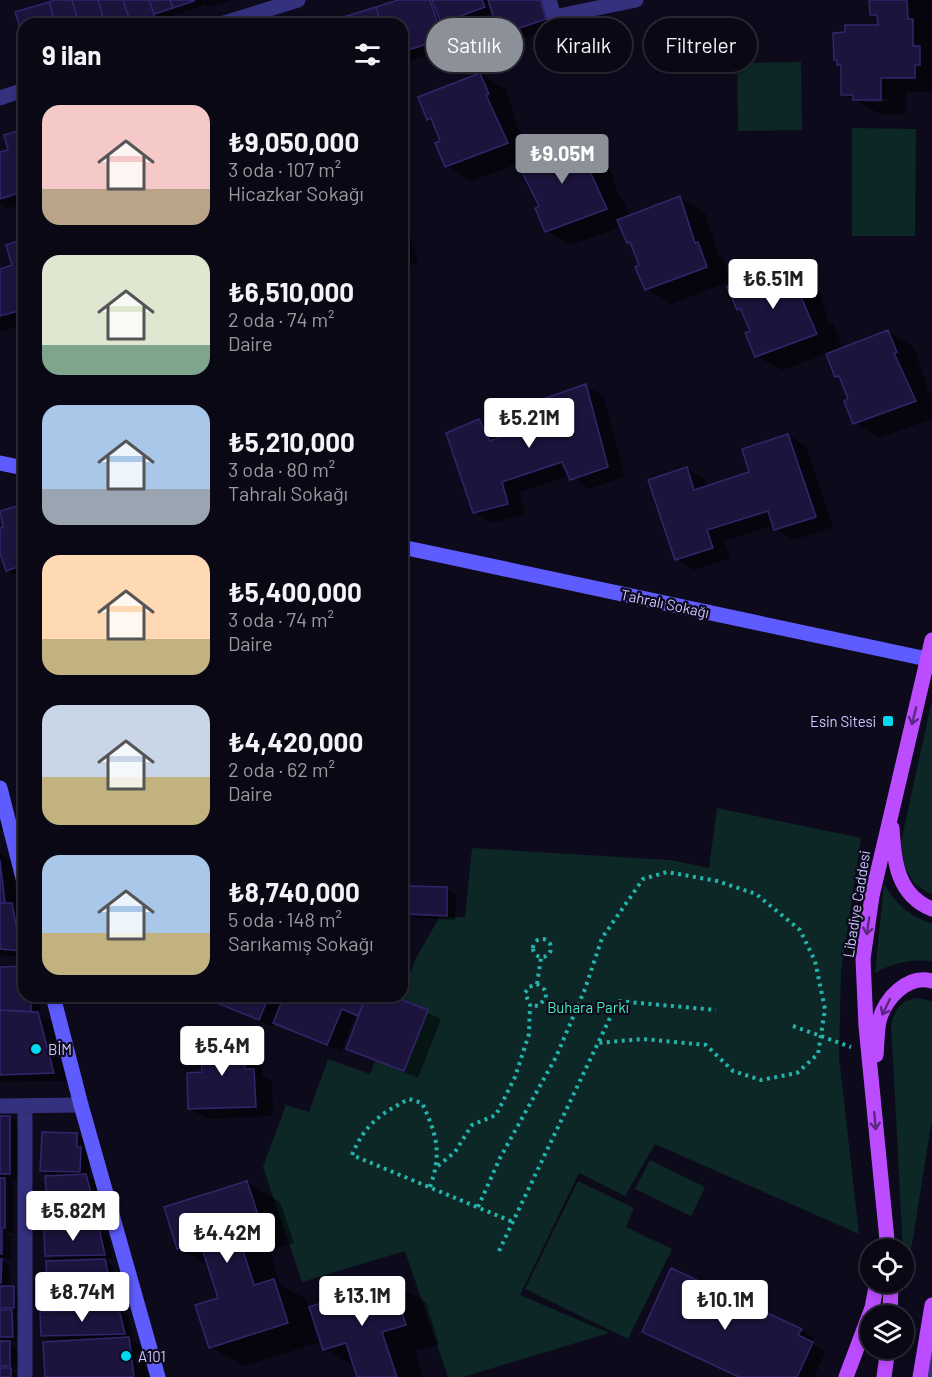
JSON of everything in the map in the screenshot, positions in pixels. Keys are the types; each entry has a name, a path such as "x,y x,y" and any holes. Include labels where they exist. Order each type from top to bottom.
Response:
{"main road":[{"name":"Libadiye Caddesi","path":"885,1239 863,958 872,896 891,807 932,640"},
{"path":"891,807 894,861 904,889 932,909"},
{"path":"873,1092 879,1021 890,998 904,985 925,979 932,981"},
{"path":"846,1377 872,1308 875,1293"},
{"path":"920,1377 932,1305"},
{"path":"884,1377 886,1359"}],"street":[{"path":"240,18 298,0"},
{"path":"549,0 554,17 636,0"},
{"path":"0,98 18,92"},
{"path":"0,463 18,467"},
{"name":"Tahralı Sokağı","path":"408,548 927,659"},
{"path":"0,788 18,858"},
{"path":"55,1002 81,1106 158,1377"},
{"path":"0,1106 81,1106"},
{"path":"25,1107 25,1377"},
{"path":"926,1341 929,1377"}],"path":[{"path":"478,1207 500,1158 556,1057 602,938 643,879 667,872 717,881 756,894 800,930 815,961 825,1009 818,1054 797,1073 761,1080 733,1071 706,1045 644,1039 597,1043"},
{"path":"542,939 550,943 552,949 550,955 541,958 534,953 533,946 536,941 542,939"},
{"path":"537,984 541,958"},
{"path":"437,1166 455,1152 472,1125 496,1115 515,1077 529,1034 530,1005 525,993 529,987 537,984"},
{"path":"530,1005 538,1006 546,998 544,990 537,984"},
{"path":"499,1251 618,1000 716,1010"},
{"path":"793,1026 869,1053"},
{"path":"430,1187 437,1166 436,1131 422,1103 409,1099 381,1113 360,1136 352,1155 478,1207 513,1221"}],"green space":[{"path":"801,62 802,130 738,131 737,72 757,72 757,63"},
{"path":"852,128 916,129 915,236 852,236"},
{"path":"932,700 932,895 915,884 905,868 901,842"},
{"name":"Buhara Parkı","path":"717,808 861,838 841,972 839,1057 859,1234 655,1144 625,1196 579,1173 520,1295 609,1333 463,1377 448,1377 405,1251 302,1282 263,1167 286,1105 309,1112 328,1059 370,1074 399,1002 408,1002 408,978 416,958 439,918 465,917 472,848 670,860 709,868"},
{"path":"884,884 904,909 932,924 932,961 903,962 875,973"},
{"path":"917,998 932,1001 932,1119 913,1239 902,1239 891,1023 900,1006"},
{"path":"650,1160 705,1187 691,1216 635,1189"},
{"path":"578,1181 634,1208 626,1227 672,1249 628,1339 525,1289"}],"building":[{"path":"72,0 77,18 54,18 49,2"},
{"path":"72,0 98,0 103,18 77,18"},
{"path":"98,0 123,0 129,18 103,18"},
{"path":"123,0 149,0 155,18 129,18"},
{"path":"149,0 170,0 173,8 154,14"},
{"path":"170,0 194,0 194,1 173,8"},
{"path":"398,0 430,0 436,18 426,18 426,44 408,50 408,18 379,18 376,7"},
{"path":"432,0 482,0 485,7 455,18 439,18"},
{"path":"488,0 540,0 546,18 535,18 535,23 523,27 523,18 494,18"},
{"path":"869,0 907,0 908,19 913,19 913,46 920,46 920,65 915,65 915,78 881,78 881,100 853,100 853,95 841,95 841,65 837,65 837,60 834,60 833,33 845,32 845,25 878,25 877,15 870,15"},
{"path":"49,2 54,18 18,18 18,21 15,12"},
{"path":"376,7 379,18 340,18"},
{"path":"480,73 489,94 486,95 508,143 445,167 435,143 440,141 431,118 427,120 418,97"},
{"path":"18,131 18,193 0,199 0,152 8,150 4,135"},
{"path":"580,138 588,159 585,160 607,209 545,232 535,208 539,206 517,162"},
{"path":"680,196 695,243 698,242 707,267 645,290 635,267 639,265 630,242 627,243 617,220"},
{"path":"18,241 18,311 0,316 0,269 12,265 6,245"},
{"path":"790,263 798,284 796,285 817,334 755,357 745,333 750,331 727,287"},
{"path":"888,330 897,352 894,353 916,401 853,424 844,401 848,399 839,376 835,377 826,354"},
{"path":"586,384 608,467 570,480 562,462 502,482 508,504 473,513 446,433 479,419 490,441 546,420 540,400"},
{"path":"788,434 816,517 774,530 768,511 707,530 713,548 675,560 648,480 687,467 694,490 749,472 742,449"},
{"path":"18,506 18,567 6,571 0,553 0,528 3,527 0,511"},
{"path":"0,860 5,903 0,903"},
{"path":"408,886 447,887 447,916 408,914"},
{"path":"0,903 12,903 18,935 18,951 0,949"},
{"path":"18,966 18,1002 31,1002 31,1012 0,1010 0,967"},
{"path":"215,1002 266,1002 259,1020"},
{"path":"282,1002 364,1002 358,1016 342,1009 327,1045 273,1023"},
{"path":"364,1002 407,1002 428,1010 404,1071 346,1049"},
{"path":"0,1010 38,1012 54,1073 0,1075"},
{"path":"243,1037 245,1069 254,1069 256,1107 188,1109 187,1073 202,1072 200,1039"},
{"path":"0,1116 10,1116 10,1174 0,1174"},
{"path":"42,1132 77,1133 77,1147 81,1147 80,1172 40,1171"},
{"path":"86,1174 93,1200 47,1200 45,1176"},
{"path":"0,1178 5,1178 5,1228 0,1228"},
{"path":"247,1181 261,1224 237,1232 254,1285 274,1279 288,1323 209,1348 195,1305 218,1298 200,1242 177,1249 164,1207"},
{"path":"92,1204 99,1225 45,1226 43,1205"},
{"path":"99,1228 105,1255 45,1256 44,1230"},
{"path":"0,1230 2,1230 2,1254 0,1254"},
{"path":"0,1259 2,1259 1,1283 0,1283"},
{"path":"105,1259 109,1278 47,1280 46,1261"},
{"path":"671,1268 802,1329 798,1335 813,1342 797,1377 739,1377 642,1332"},
{"path":"392,1281 406,1325 382,1332 397,1377 357,1377 346,1343 323,1350 309,1307"},
{"path":"44,1283 114,1283 114,1306 44,1306"},
{"path":"0,1286 14,1286 14,1308 0,1308"},
{"path":"119,1309 125,1334 41,1336 40,1312"},
{"path":"0,1310 12,1310 13,1337 0,1337"},
{"path":"129,1337 134,1377 45,1377 43,1342"},
{"path":"0,1341 10,1341 10,1366 0,1366"},
{"path":"0,1368 11,1368 11,1377 0,1377"}],"place":[{"name":"Esin Sitesi","path":"888,721"},
{"name":"BİM","path":"36,1049"},
{"name":"A101","path":"126,1356"}]}
